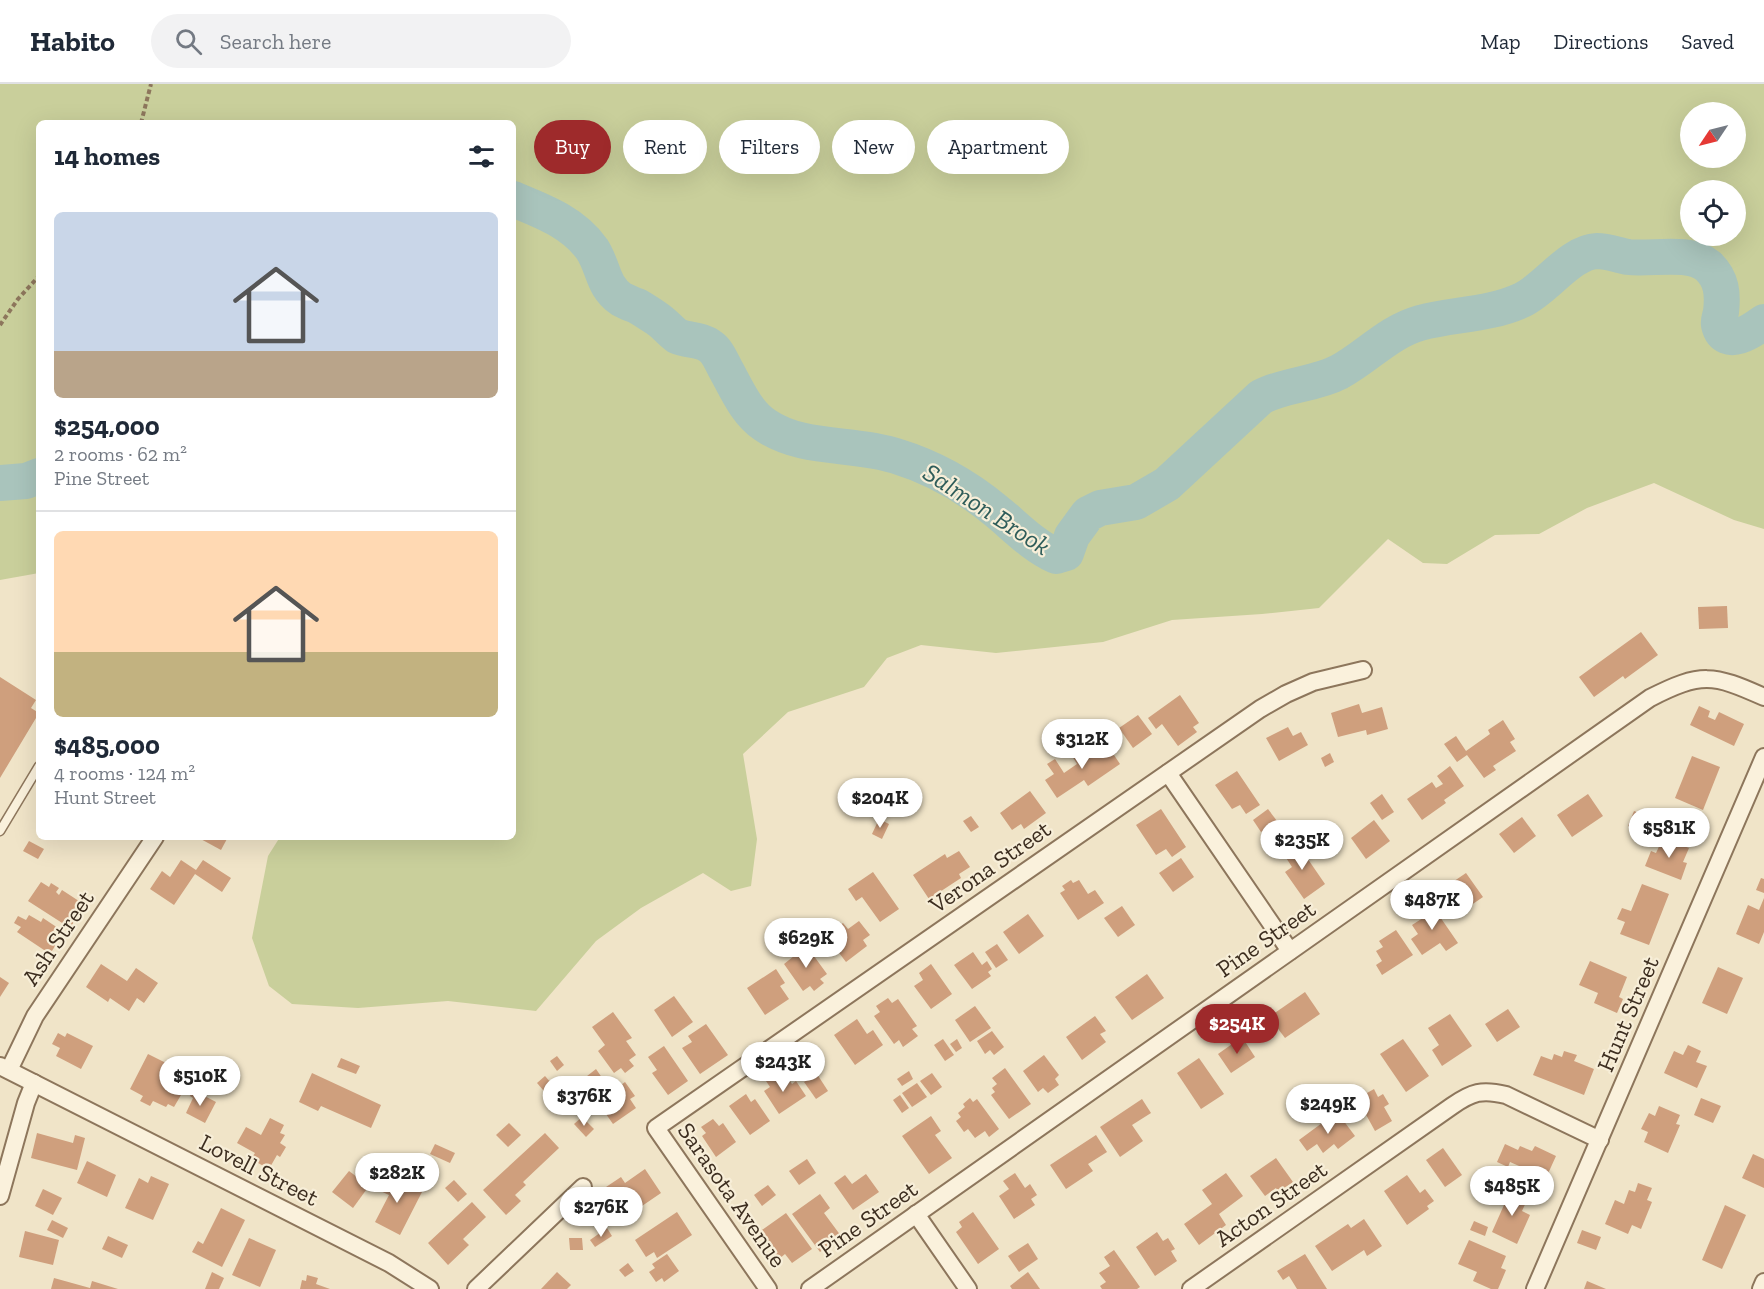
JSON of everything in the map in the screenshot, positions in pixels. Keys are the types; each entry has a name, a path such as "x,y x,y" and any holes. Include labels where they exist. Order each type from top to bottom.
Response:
{"street":[{"name":"Verona Street","path":"656,1128 1260,709 1313,682 1363,670"},
{"name":"Pine Street","path":"810,1289 1650,698 1691,680 1713,679 1734,684 1764,698"},
{"name":"Hunt Street","path":"1535,1289 1764,757"},
{"path":"1168,773 1290,951"},
{"name":"Ash Street","path":"4,1068 35,1016 153,840"},
{"name":"Lovell Street","path":"4,1068 389,1263 430,1289"},
{"path":"0,1196 26,1103 34,1083"},
{"name":"Acton Street","path":"1191,1289 1465,1097 1478,1092 1489,1091 1506,1095 1600,1140"},
{"name":"Sarasota Avenue","path":"656,1128 768,1289"},
{"path":"476,1289 583,1187"},
{"path":"916,1215 968,1289"},
{"path":"1761,1289 1764,1282"}],"lane":[{"path":"0,831 36,771"}],"path":[{"path":"142,120 151,84"},
{"path":"0,325 36,278"}],"green space":[{"path":"0,84 1764,84 1764,529 1734,520 1654,483 1587,508 1539,534 1495,535 1447,564 1423,563 1388,539 1319,608 1172,620 1103,642 996,653 921,645 887,658 864,687 788,712 743,754 757,839 751,886 731,891 703,873 641,908 596,941 536,1011 448,1001 358,1008 292,1004 269,986 252,938 268,856 278,840 516,840 516,120 36,120 36,574 0,580"}],"building":[{"path":"1727,606 1728,628 1699,629 1698,607"},
{"path":"1641,632 1658,655 1625,679 1623,676 1594,697 1579,677"},
{"path":"0,677 36,700 31,708 36,711 36,718 0,778"},
{"path":"1180,695 1199,723 1193,727 1197,732 1178,746 1162,724 1156,729 1148,718"},
{"path":"1359,704 1362,713 1382,707 1388,729 1367,735 1366,730 1338,737 1331,713"},
{"path":"1699,706 1710,711 1708,717 1715,720 1719,712 1744,724 1734,746 1690,725"},
{"path":"1138,715 1152,734 1133,748 1119,728"},
{"path":"1503,720 1515,739 1510,742 1516,751 1493,766 1496,770 1484,778 1467,755 1457,762 1444,744 1456,736 1466,751 1490,734 1488,730"},
{"path":"1288,727 1293,736 1301,732 1308,745 1279,761 1266,738"},
{"path":"1106,743 1120,764 1088,786 1084,780 1057,798 1045,780 1054,774 1047,764 1055,759 1064,773 1077,764 1072,756 1083,749 1088,756"},
{"path":"1330,753 1334,762 1325,767 1321,758"},
{"path":"1692,756 1720,767 1703,810 1675,798"},
{"path":"1450,766 1464,786 1444,800 1446,803 1422,820 1407,799 1432,782 1436,788 1443,784 1437,776"},
{"path":"1237,771 1260,805 1246,814 1240,805 1232,809 1215,785"},
{"path":"1030,791 1046,813 1024,829 1021,824 1012,830 1000,813"},
{"path":"1382,794 1394,812 1382,820 1370,803"},
{"path":"1588,794 1603,816 1572,837 1557,815"},
{"path":"1161,809 1186,847 1172,857 1166,849 1156,855 1136,825"},
{"path":"1268,809 1277,821 1261,832 1253,820"},
{"path":"1634,811 1666,823 1662,833 1648,828 1646,833 1628,826"},
{"path":"971,816 979,827 971,832 963,821"},
{"path":"1522,817 1536,836 1514,853 1499,834"},
{"path":"879,819 889,824 882,839 872,834"},
{"path":"1374,820 1390,841 1366,859 1351,838"},
{"path":"1663,838 1689,848 1683,862 1687,863 1681,880 1645,866 1651,851 1656,853"},
{"path":"203,840 226,840 221,850"},
{"path":"29,841 44,849 38,859 23,851"},
{"path":"1301,841 1307,849 1303,852 1325,884 1304,899 1285,872 1292,867 1283,853"},
{"path":"959,851 970,867 959,874 961,878 929,899 913,875 945,854 947,858"},
{"path":"1181,858 1194,877 1173,892 1159,873"},
{"path":"181,860 196,870 203,860 231,878 222,892 195,874 174,905 150,889 162,871 170,877"},
{"path":"873,872 899,909 880,922 862,897 856,901 848,889"},
{"path":"1466,873 1483,897 1461,912 1457,906 1447,912 1435,894"},
{"path":"1761,878 1764,879 1764,893 1756,890"},
{"path":"1071,880 1073,883 1079,880 1088,894 1095,890 1104,903 1078,920 1060,893 1065,890 1062,886"},
{"path":"41,882 49,887 51,883 59,888 56,892 59,895 62,890 85,905 70,928 28,901"},
{"path":"1642,884 1669,894 1649,945 1620,934 1625,922 1617,919 1622,908 1631,911"},
{"path":"1427,898 1458,943 1446,951 1440,943 1422,955 1411,939 1418,934 1412,925 1426,916 1418,905"},
{"path":"1764,898 1764,932 1759,944 1736,934 1748,905 1759,910"},
{"path":"1122,906 1135,925 1118,937 1104,918"},
{"path":"1028,914 1044,936 1019,954 1003,932"},
{"path":"29,915 41,922 43,918 64,932 50,954 17,932 21,927 14,923 18,916 26,920"},
{"path":"859,921 870,935 863,940 867,946 846,962 830,941 837,936 833,930 843,923 848,929"},
{"path":"1396,930 1413,955 1382,975 1376,965 1382,961 1376,951 1383,947 1379,941"},
{"path":"803,941 827,974 820,979 824,983 814,991 810,986 803,991 784,964 799,952 795,947"},
{"path":"997,944 1008,960 996,968 985,952"},
{"path":"973,952 982,965 987,961 992,969 988,972 991,976 972,989 954,965"},
{"path":"1590,961 1627,977 1619,997 1623,999 1617,1013 1594,1003 1598,993 1579,985"},
{"path":"101,964 127,981 136,968 158,983 144,1003 137,998 129,1011 110,998 108,1002 86,987"},
{"path":"931,964 952,994 931,1009 914,986 923,980 919,973"},
{"path":"1718,967 1743,978 1727,1014 1702,1003"},
{"path":"776,969 785,983 780,986 789,999 765,1015 747,988"},
{"path":"1147,974 1164,998 1132,1020 1115,997"},
{"path":"0,977 9,983 0,997"},
{"path":"1305,992 1320,1014 1285,1038 1269,1017"},
{"path":"674,996 693,1022 672,1037 654,1010"},
{"path":"888,998 892,1003 898,999 917,1026 912,1029 918,1036 903,1047 899,1040 894,1044 874,1016 880,1012 876,1006"},
{"path":"975,1006 991,1028 970,1042 955,1020"},
{"path":"1508,1009 1520,1027 1497,1042 1485,1024"},
{"path":"613,1012 632,1038 626,1041 636,1055 629,1060 634,1066 625,1073 621,1068 614,1073 598,1051 605,1045 592,1027"},
{"path":"1450,1014 1472,1046 1442,1066 1432,1050 1439,1045 1428,1028"},
{"path":"1095,1016 1106,1031 1100,1034 1106,1042 1082,1060 1066,1037"},
{"path":"857,1019 867,1034 873,1030 883,1045 855,1065 834,1035"},
{"path":"706,1024 728,1055 700,1074 682,1048 692,1042 688,1036"},
{"path":"992,1031 1004,1047 994,1055 990,1050 985,1054 977,1041"},
{"path":"58,1033 65,1037 67,1033 93,1046 81,1069 56,1056 60,1048 52,1044"},
{"path":"1242,1037 1255,1057 1231,1073 1218,1054"},
{"path":"943,1039 954,1055 945,1061 934,1045"},
{"path":"957,1039 962,1048 956,1052 950,1044"},
{"path":"1403,1039 1429,1076 1406,1092 1380,1054"},
{"path":"1688,1045 1701,1051 1696,1062 1707,1066 1697,1088 1664,1073 1674,1051 1683,1055"},
{"path":"664,1046 688,1081 668,1095 652,1073 657,1070 648,1057"},
{"path":"1564,1051 1577,1055 1574,1061 1594,1069 1584,1095 1533,1075 1541,1056 1552,1060 1554,1054 1562,1057"},
{"path":"148,1054 180,1070 177,1077 181,1079 174,1091 181,1095 174,1107 168,1104 166,1107 153,1101 150,1106 140,1101 143,1096 130,1089"},
{"path":"1044,1055 1059,1075 1055,1079 1059,1085 1048,1093 1043,1088 1038,1092 1023,1071"},
{"path":"557,1056 564,1065 557,1071 550,1061"},
{"path":"341,1058 360,1066 356,1074 337,1067"},
{"path":"1199,1058 1224,1094 1201,1109 1177,1073"},
{"path":"1005,1068 1031,1104 1009,1119 991,1095 995,1092 992,1088 997,1084 992,1078"},
{"path":"596,1069 609,1088 619,1081 621,1085 625,1082 635,1096 630,1099 636,1108 613,1124 582,1080"},
{"path":"909,1071 913,1079 902,1086 897,1079"},
{"path":"312,1073 381,1105 371,1128 321,1106 318,1111 299,1102"},
{"path":"932,1073 942,1087 931,1095 920,1081"},
{"path":"778,1074 782,1080 787,1077 792,1084 796,1081 806,1096 779,1114 764,1091 770,1087 766,1081"},
{"path":"817,1074 828,1091 816,1099 804,1082"},
{"path":"545,1076 570,1105 562,1112 537,1083"},
{"path":"917,1083 927,1097 912,1107 902,1093"},
{"path":"1374,1089 1378,1097 1383,1094 1389,1104 1384,1107 1392,1121 1375,1131 1364,1111 1360,1113 1353,1101"},
{"path":"193,1090 216,1102 205,1123 186,1113 193,1098 190,1096"},
{"path":"746,1094 751,1102 755,1099 770,1121 750,1135 729,1106"},
{"path":"900,1095 909,1108 902,1113 893,1100"},
{"path":"970,1098 973,1102 977,1099 999,1129 989,1137 985,1131 975,1138 968,1129 964,1132 956,1121 961,1117 958,1113 965,1107 963,1104"},
{"path":"1701,1098 1721,1106 1713,1123 1694,1115"},
{"path":"1142,1099 1151,1113 1132,1125 1143,1141 1120,1157 1100,1127"},
{"path":"1659,1106 1680,1115 1676,1124 1680,1125 1668,1153 1644,1142 1648,1132 1641,1129 1649,1113 1655,1116"},
{"path":"1337,1112 1355,1136 1338,1149 1334,1144 1323,1153 1317,1144 1307,1151 1299,1140"},
{"path":"931,1116 941,1131 935,1135 952,1158 929,1174 902,1136"},
{"path":"582,1117 594,1129 586,1137 574,1124"},
{"path":"270,1118 284,1125 280,1133 285,1135 280,1143 286,1147 280,1157 277,1155 269,1169 251,1159 255,1153 237,1143 246,1127 261,1135"},
{"path":"713,1119 719,1126 723,1123 736,1142 716,1157 702,1136 706,1133 701,1127"},
{"path":"509,1123 521,1135 508,1147 496,1135"},
{"path":"37,1133 73,1143 75,1135 85,1138 77,1170 31,1158"},
{"path":"545,1133 559,1148 523,1182 526,1185 515,1195 521,1201 506,1215 483,1190"},
{"path":"1096,1135 1107,1152 1088,1164 1093,1171 1066,1189 1050,1165"},
{"path":"435,1144 455,1153 450,1163 430,1154"},
{"path":"1505,1144 1518,1150 1520,1146 1532,1151 1535,1146 1556,1156 1546,1178 1510,1162 1508,1167 1497,1162"},
{"path":"1443,1148 1462,1175 1445,1187 1426,1160"},
{"path":"1753,1154 1764,1159 1764,1188 1742,1178"},
{"path":"1276,1158 1293,1182 1278,1192 1276,1188 1265,1196 1250,1176"},
{"path":"807,1159 816,1173 799,1185 789,1171"},
{"path":"87,1161 116,1175 107,1197 77,1183"},
{"path":"645,1169 661,1193 620,1221 600,1191 621,1177 625,1183"},
{"path":"349,1171 369,1186 353,1208 332,1192"},
{"path":"384,1173 422,1192 400,1235 375,1222 389,1195 376,1189"},
{"path":"1015,1173 1025,1188 1030,1184 1037,1195 1031,1199 1035,1205 1014,1219 999,1196 1009,1189 1003,1181"},
{"path":"1226,1173 1243,1196 1219,1214 1226,1225 1199,1245 1184,1224 1212,1204 1202,1190"},
{"path":"866,1174 879,1192 853,1210 834,1183 845,1175 852,1184"},
{"path":"1407,1175 1420,1193 1425,1189 1434,1201 1427,1206 1429,1209 1407,1225 1384,1191"},
{"path":"151,1176 169,1184 153,1220 125,1208 139,1178 148,1183"},
{"path":"454,1180 467,1194 458,1202 445,1188"},
{"path":"1638,1183 1652,1188 1647,1200 1652,1202 1641,1229 1632,1225 1628,1234 1605,1224 1615,1200 1624,1204 1629,1190 1635,1192"},
{"path":"768,1185 776,1195 762,1206 754,1195"},
{"path":"1506,1188 1528,1198 1522,1211 1530,1215 1517,1244 1492,1232 1504,1205 1499,1203"},
{"path":"43,1189 62,1198 53,1215 35,1206"},
{"path":"820,1194 830,1208 824,1213 841,1236 820,1252 792,1214"},
{"path":"472,1202 486,1217 463,1239 469,1245 448,1265 428,1243"},
{"path":"1725,1205 1746,1215 1722,1269 1702,1260"},
{"path":"221,1208 245,1220 222,1267 192,1252 198,1241 203,1244"},
{"path":"677,1212 692,1235 657,1258 654,1252 646,1257 635,1240"},
{"path":"973,1212 999,1249 978,1264 956,1232 962,1227 959,1222"},
{"path":"786,1213 812,1249 792,1263 785,1254 779,1259 759,1232"},
{"path":"1364,1219 1382,1246 1367,1256 1364,1250 1332,1271 1315,1246 1348,1224 1351,1228"},
{"path":"52,1220 68,1228 63,1238 47,1230"},
{"path":"1474,1221 1488,1227 1485,1236 1470,1230"},
{"path":"607,1228 612,1236 595,1247 590,1240"},
{"path":"1582,1230 1601,1237 1596,1250 1577,1243"},
{"path":"25,1231 59,1240 53,1265 19,1257"},
{"path":"1157,1232 1163,1241 1168,1238 1175,1249 1171,1251 1177,1261 1155,1276 1136,1247"},
{"path":"108,1236 128,1245 122,1258 102,1249"},
{"path":"249,1238 276,1250 260,1287 232,1275"},
{"path":"569,1238 582,1238 583,1250 570,1250"},
{"path":"1469,1240 1506,1256 1501,1268 1506,1270 1498,1289 1491,1289 1473,1281 1477,1272 1458,1264"},
{"path":"1028,1243 1038,1259 1019,1272 1008,1256"},
{"path":"1114,1250 1140,1287 1137,1289 1102,1289 1100,1286 1106,1282 1099,1273 1110,1266 1104,1257"},
{"path":"667,1254 679,1271 664,1282 662,1278 656,1282 649,1272 655,1268 652,1264"},
{"path":"1305,1254 1327,1289 1297,1289 1289,1276 1283,1280 1277,1271"},
{"path":"628,1263 634,1271 625,1277 619,1270"},
{"path":"212,1272 224,1278 219,1289 205,1289"},
{"path":"557,1272 571,1285 567,1289 541,1289"},
{"path":"1028,1272 1040,1289 1012,1289 1010,1286"},
{"path":"307,1275 318,1278 316,1284 330,1289 300,1289 302,1280 306,1281"},
{"path":"54,1278 90,1288 92,1281 118,1289 51,1289"},
{"path":"1587,1281 1606,1289 1584,1289"}],"waterway":[{"name":"Salmon Brook","path":"516,200 556,218 576,231 592,249 610,288 621,299 662,322 677,336 707,344 713,349 747,407 765,425 795,439 880,452 923,466 972,493 1031,541 1056,556 1066,553 1072,536 1088,514 1100,508 1136,502 1167,484 1261,397 1280,389 1320,380 1339,372 1408,327 1433,320 1497,309 1522,300 1568,264 1587,253 1601,251 1628,257 1680,257 1700,261 1713,271 1719,282 1722,299 1719,323 1722,332 1727,336 1740,336 1764,322"},
{"name":"Salmon Brook","path":"0,483 26,481 36,477"}]}
